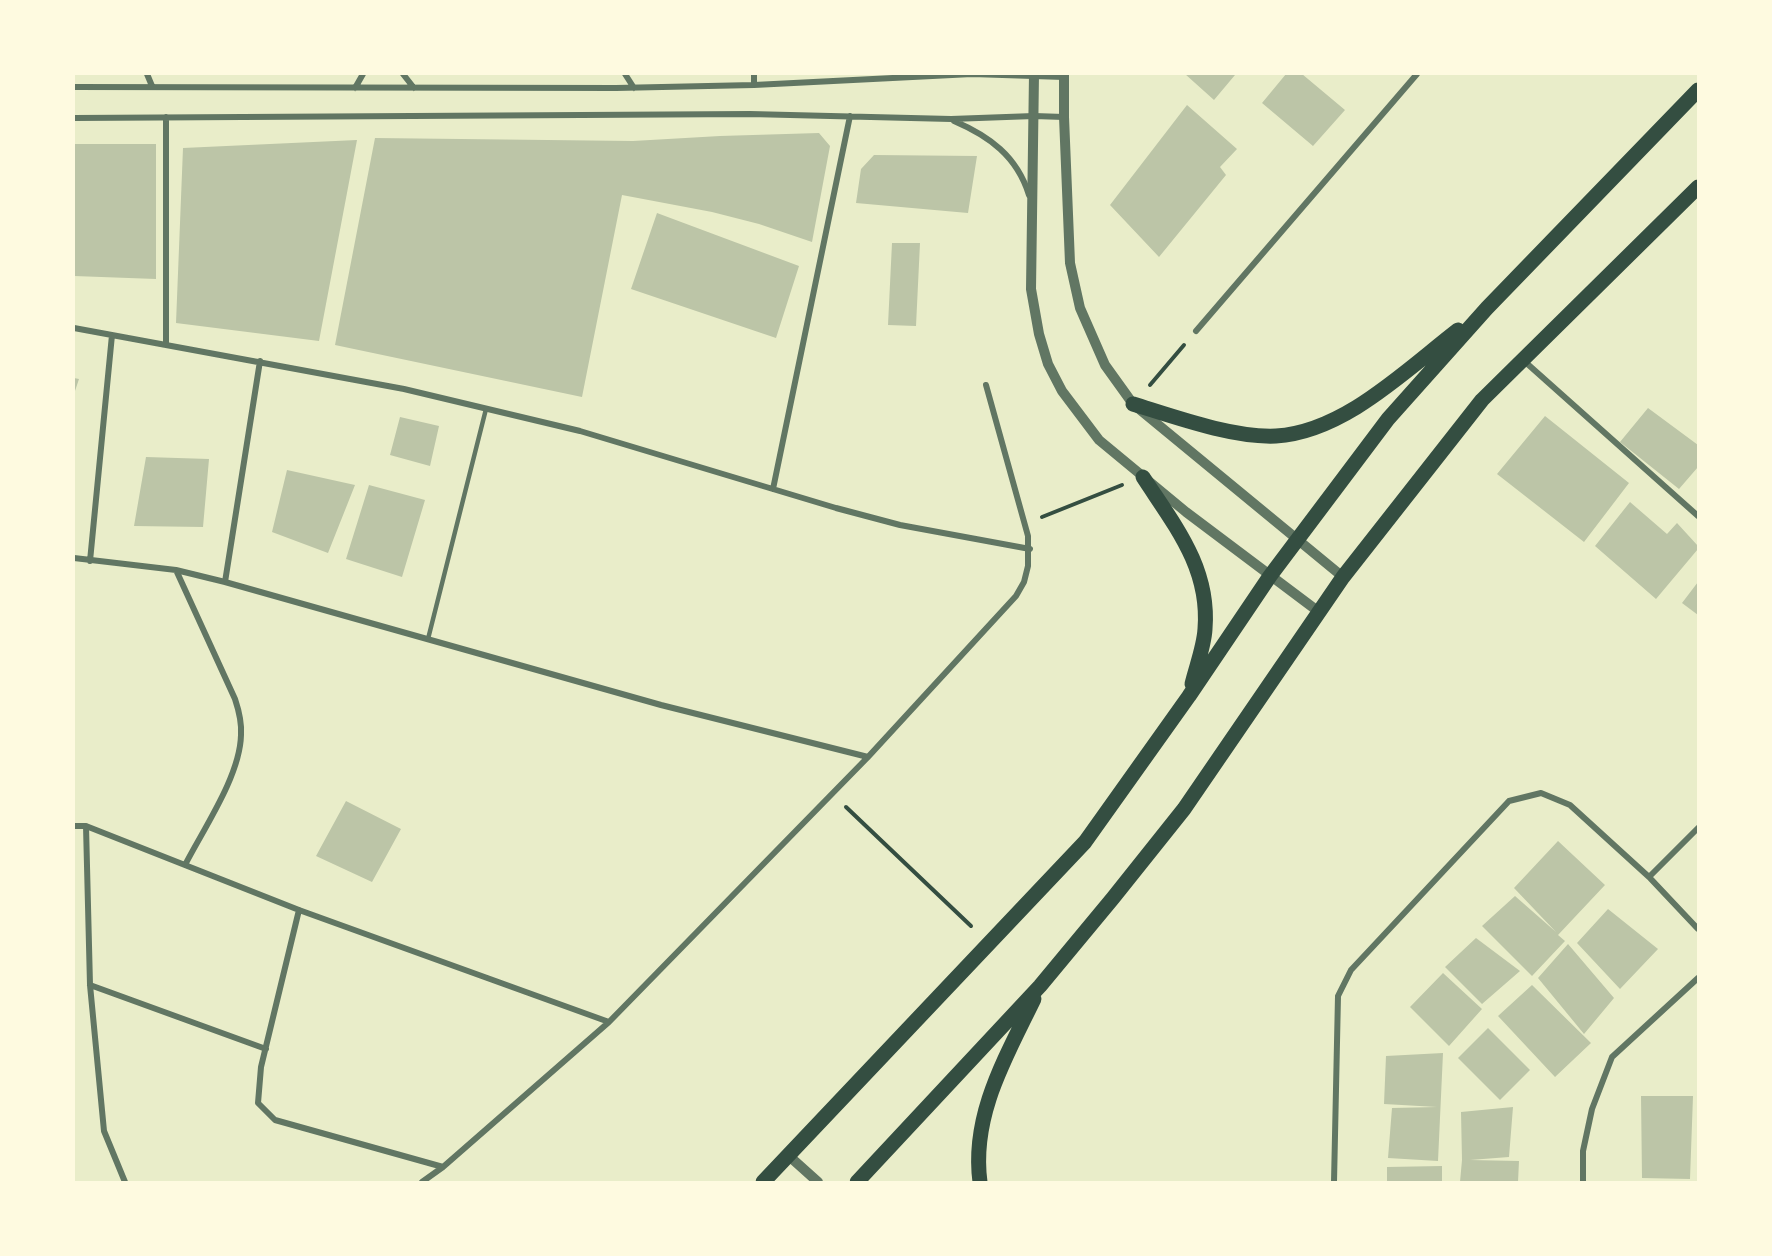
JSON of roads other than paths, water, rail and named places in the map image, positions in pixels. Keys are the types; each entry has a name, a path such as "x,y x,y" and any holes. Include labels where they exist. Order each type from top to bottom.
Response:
{"main road":[{"path":"763,1182 1085,842 1189,696 1270,576 1389,419 1487,308 1698,90"},
{"path":"856,1182 1040,986 1184,809 1342,577 1482,400 1698,187"},
{"path":"1133,404 1201,425 1235,432 1274,436 1310,431 1359,406 1487,308"},
{"path":"1143,477 1194,557 1205,593 1205,631 1189,696"},
{"path":"980,1182 977,1166 980,1131 992,1086 1040,986"}],"street":[{"path":"147,74 152,86"},
{"path":"355,88 363,74"},
{"path":"403,74 414,88"},
{"path":"625,74 634,87"},
{"path":"754,74 754,85"},
{"path":"74,87 634,87 754,85 972,74 1064,75 1070,263 1080,308 1105,365 1133,404 1342,577"},
{"path":"1196,331 1417,74"},
{"path":"1034,75 1030,289 1048,364 1062,391 1099,440 1186,512 1319,612"},
{"path":"74,118 750,114 951,119 1064,117"},
{"path":"773,489 850,116"},
{"path":"166,117 166,345"},
{"path":"951,119 982,134 1009,156 1019,171 1031,203"},
{"path":"74,328 404,389 580,431 900,525 1030,549"},
{"path":"90,561 112,335"},
{"path":"1522,360 1698,516"},
{"path":"225,582 260,361"},
{"path":"422,1182 443,1167 609,1022 868,757 1016,596 1026,574 1030,549 986,385"},
{"path":"74,558 176,570 225,582 661,705 868,757"},
{"path":"176,570 236,699 241,718 241,735 234,772 185,865"},
{"path":"1334,1182 1338,996 1351,970 1509,801 1541,793 1570,805 1649,877 1698,929"},
{"path":"74,826 86,826 299,910 609,1022"},
{"path":"86,826 90,985 104,1131 125,1182"},
{"path":"1649,877 1698,828"},
{"path":"299,910 261,1067 258,1103 275,1120 443,1167"},
{"path":"1583,1182 1583,1150 1592,1109 1612,1057 1698,978"},
{"path":"90,985 266,1049"},
{"path":"789,1156 819,1182"}],"lane":[{"path":"428,639 486,409"}]}
